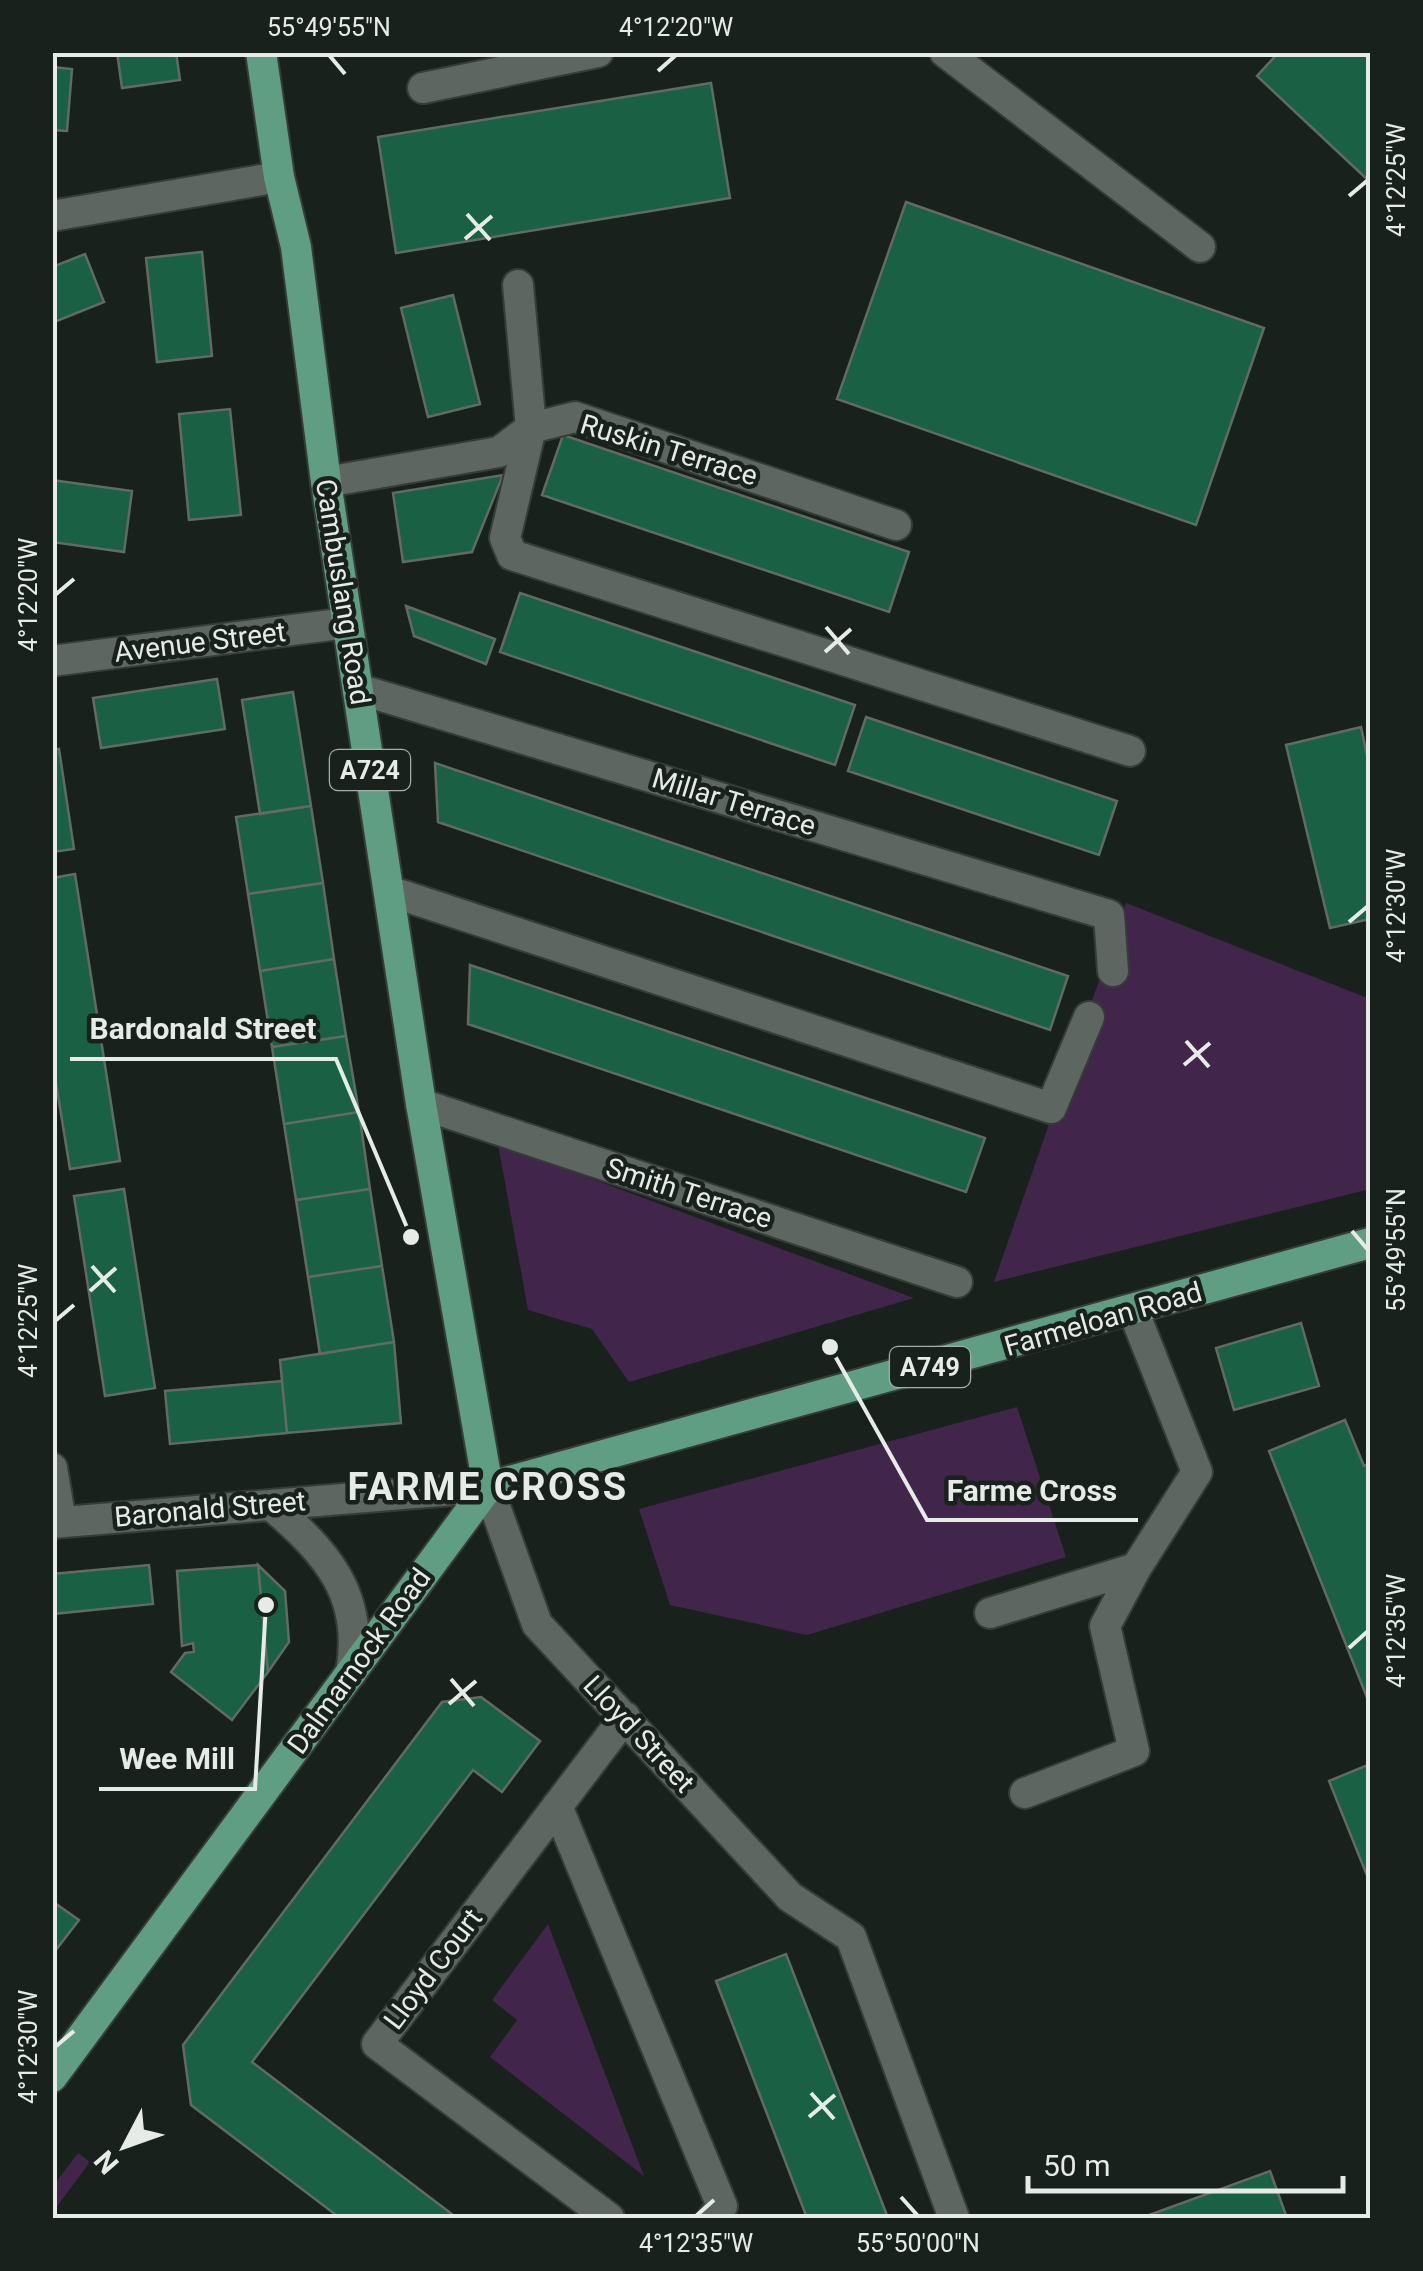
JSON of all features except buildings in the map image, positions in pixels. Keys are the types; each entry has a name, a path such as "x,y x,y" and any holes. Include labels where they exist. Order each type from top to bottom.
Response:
{"main road":[{"name":"Cambuslang Road","path":"261,52 279,177 296,247 326,482 422,1104 488,1487"},
{"name":"Farmeloan Road","path":"488,1487 1370,1243"},
{"name":"Dalmarnock Road","path":"52,2077 488,1487"}],"street":[{"path":"424,88 598,52"},
{"path":"945,52 1200,248"},
{"path":"52,216 279,177"},
{"path":"518,285 531,428 505,538 512,556 1130,751"},
{"name":"Ruskin Terrace","path":"326,482 499,452 531,428 574,417 896,525"},
{"name":"Avenue Street","path":"52,661 347,622"},
{"name":"Millar Terrace","path":"358,690 1109,915 1113,971"},
{"path":"389,890 1051,1108 1088,1017"},
{"name":"Smith Terrace","path":"422,1104 957,1282"},
{"path":"1025,1793 1134,1752 1105,1626 1136,1568 1197,1472 1132,1310"},
{"path":"52,1468 57,1523"},
{"name":"Baronald Street","path":"57,1523 488,1487"},
{"name":"Lloyd Street","path":"488,1487 537,1624 790,1897 851,1937 954,2218"},
{"path":"271,1505 326,1557 343,1588 355,1622 350,1673"},
{"path":"990,1613 1136,1568"},
{"name":"Lloyd Court","path":"609,2218 377,2044 625,1717"},
{"path":"557,1806 722,2206 713,2218"}],"shaded area":[{"path":"1126,903 1370,999 1370,1189 994,1282"},
{"path":"498,1144 914,1298 629,1382 592,1329 528,1310"},
{"path":"1017,1407 1066,1557 807,1635 670,1605 639,1509"},
{"path":"548,1924 644,2176 490,2057 517,2020 492,2000"},
{"path":"78,2153 90,2162 53,2212 53,2186"}],"place":[{"name":"Bardonald Street","path":"411,1237"},
{"name":"Farme Cross","path":"830,1347"},
{"name":"Wee Mill","path":"266,1605"}],"district":[{"name":"FARME CROSS","path":"488,1487"}]}
